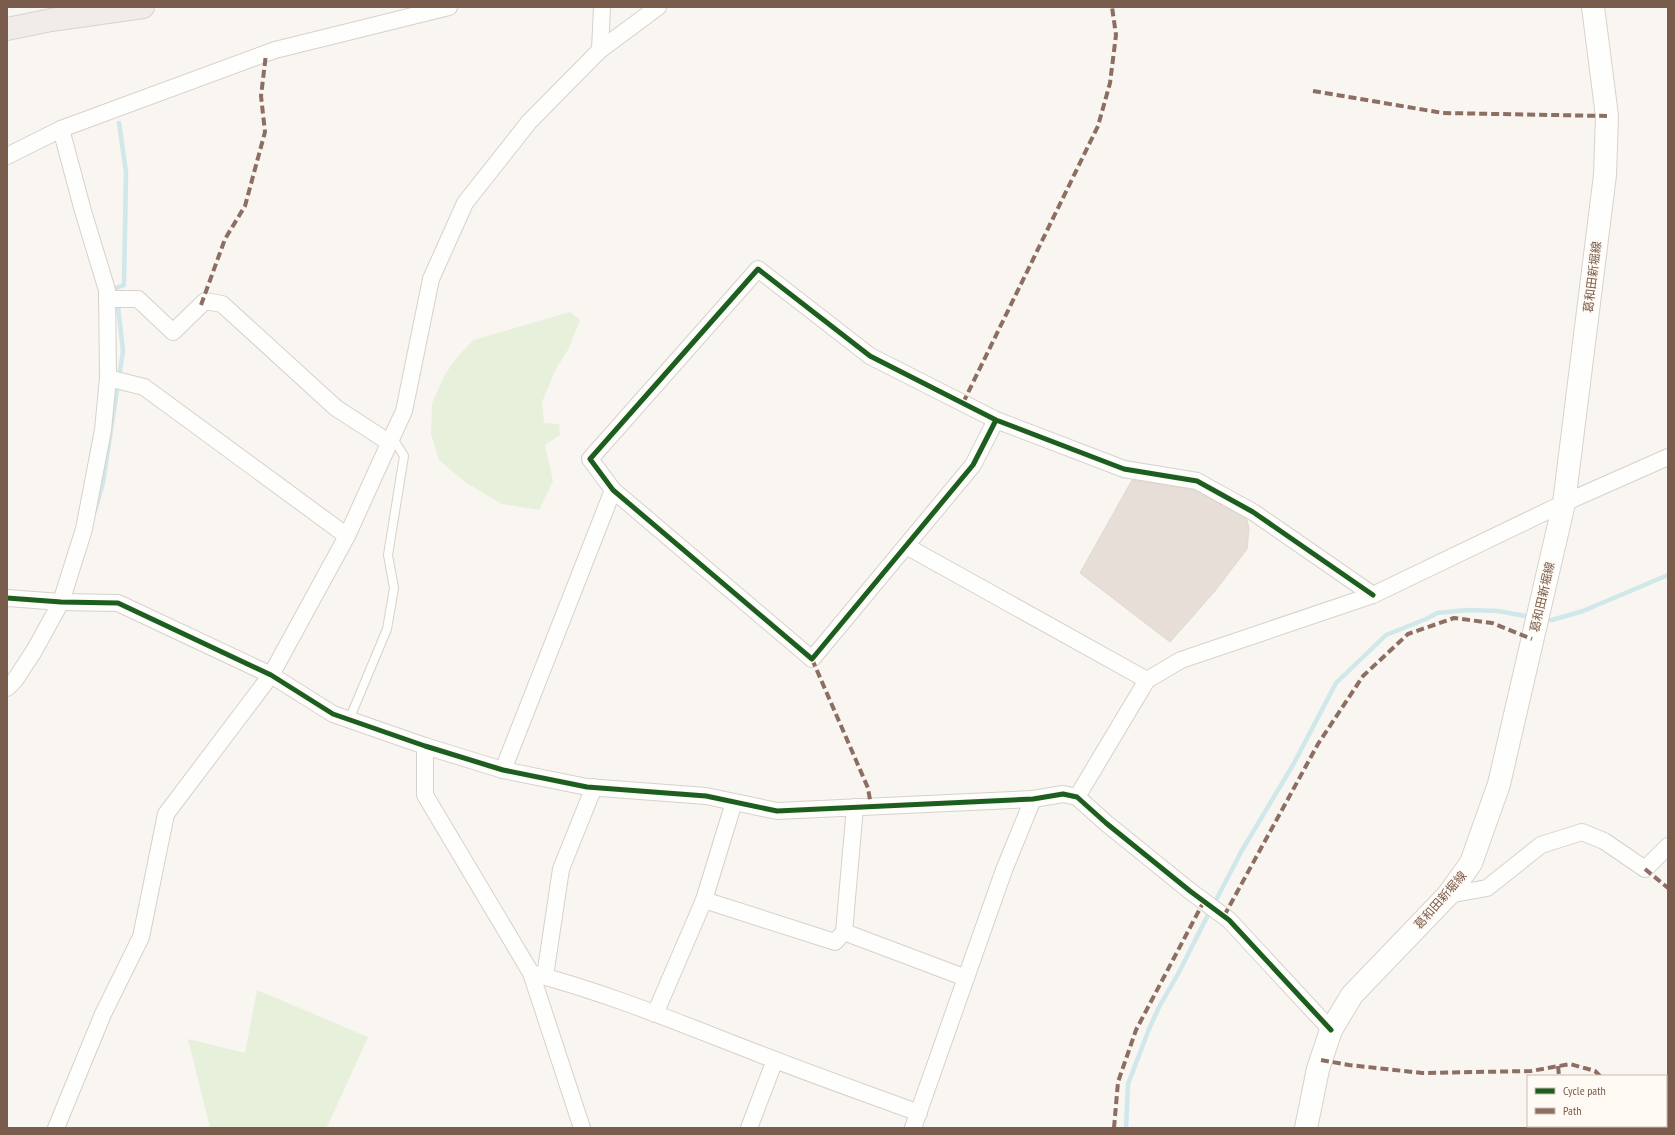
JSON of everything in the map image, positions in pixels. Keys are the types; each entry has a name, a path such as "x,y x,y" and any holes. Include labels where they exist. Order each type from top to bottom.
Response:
{"highway":[{"path":"7,28 143,7"}],"main road":[{"name":"葛和田新堀線","path":"1306,1128 1318,1069 1331,1030 1352,995 1448,895 1471,863 1499,784 1564,503 1606,175 1607,116 1593,7"}],"street":[{"path":"7,156 61,129 275,50 449,7"},
{"path":"600,50 602,7"},
{"path":"56,1128 103,1014 141,937 166,814 271,675 347,536 404,411 432,279 465,203 529,122 600,50 658,7"},
{"path":"7,688 15,680 34,651 61,602 84,529 103,430 109,378 107,290 83,211 61,129"},
{"path":"996,420 973,465 812,659 612,490 590,459 758,269 870,356 996,420 1124,469 1197,481 1253,512 1373,595"},
{"path":"107,299 138,299 173,332 205,301 222,304 336,408 391,440"},
{"path":"109,378 144,387 347,536"},
{"path":"1077,797 1147,680 1181,660 1373,595 1564,503 1668,457"},
{"path":"503,770 612,490"},
{"path":"906,546 1147,680"},
{"path":"7,598 61,602 118,603 271,675 333,714 426,746 503,770 594,787 706,796 776,811 1033,799 1062,794 1077,797 1106,823 1229,920 1331,1030"},
{"path":"426,746 425,795 538,974 582,1128"},
{"path":"538,974 561,869 594,787"},
{"path":"914,1128 1004,870 1033,799"},
{"path":"655,1014 704,900 734,802"},
{"path":"704,900 834,942 844,932 854,807"},
{"path":"1448,895 1487,888 1541,845 1582,832 1604,841 1645,869 1668,846"},
{"path":"844,932 966,978"},
{"path":"538,974 655,1014 919,1113"},
{"path":"749,1128 775,1060"}],"lane":[{"path":"349,720 387,629 394,588 388,555 404,456 391,440"}],"green space":[{"path":"570,312 580,320 569,348 556,369 542,402 544,423 559,424 560,435 545,445 553,481 539,510 502,504 465,482 439,460 431,434 432,404 444,376 458,356 474,340"},
{"path":"257,990 368,1037 328,1125 325,1128 210,1128 188,1039 245,1053"}],"building":[{"path":"1132,480 1194,490 1247,519 1249,529 1247,549 1215,591 1170,642 1080,573"}],"waterway":[{"path":"95,511 103,483 123,351 116,288 124,285 126,172 119,123"},
{"path":"1542,619 1552,620 1583,611 1668,575"},
{"path":"1214,904 1241,852 1293,765 1336,683 1386,635 1437,613 1468,610 1498,611 1531,617"},
{"path":"1126,1128 1128,1084 1149,1029 1159,1007 1178,974 1210,911"}],"marked path":[{"path":"963,403 1098,126 1110,83 1116,35 1112,7"},
{"path":"201,305 225,239 245,206 265,132 261,96 266,54"},
{"path":"1313,91 1443,113 1607,116"},
{"path":"1224,916 1318,744 1363,676 1408,634 1454,618 1492,623 1532,639"},
{"path":"812,659 868,788 871,806"},
{"path":"1645,869 1668,888"},
{"path":"1114,1128 1118,1082 1136,1030 1204,901"},
{"path":"1321,1060 1349,1065 1422,1073 1531,1071 1570,1064 1595,1071 1599,1075"},
{"path":"1558,1066 1559,1075"}],"cycle path":[{"path":"996,420 973,465 812,659 613,490 590,459 758,269 870,356 996,420 1124,469 1197,481 1253,512 1373,595"},
{"path":"7,598 61,602 118,603 271,675 333,714 425,746 503,770 587,787 706,796 777,811 1033,799 1063,794 1077,797 1106,823 1190,891 1229,920 1331,1030"}]}
